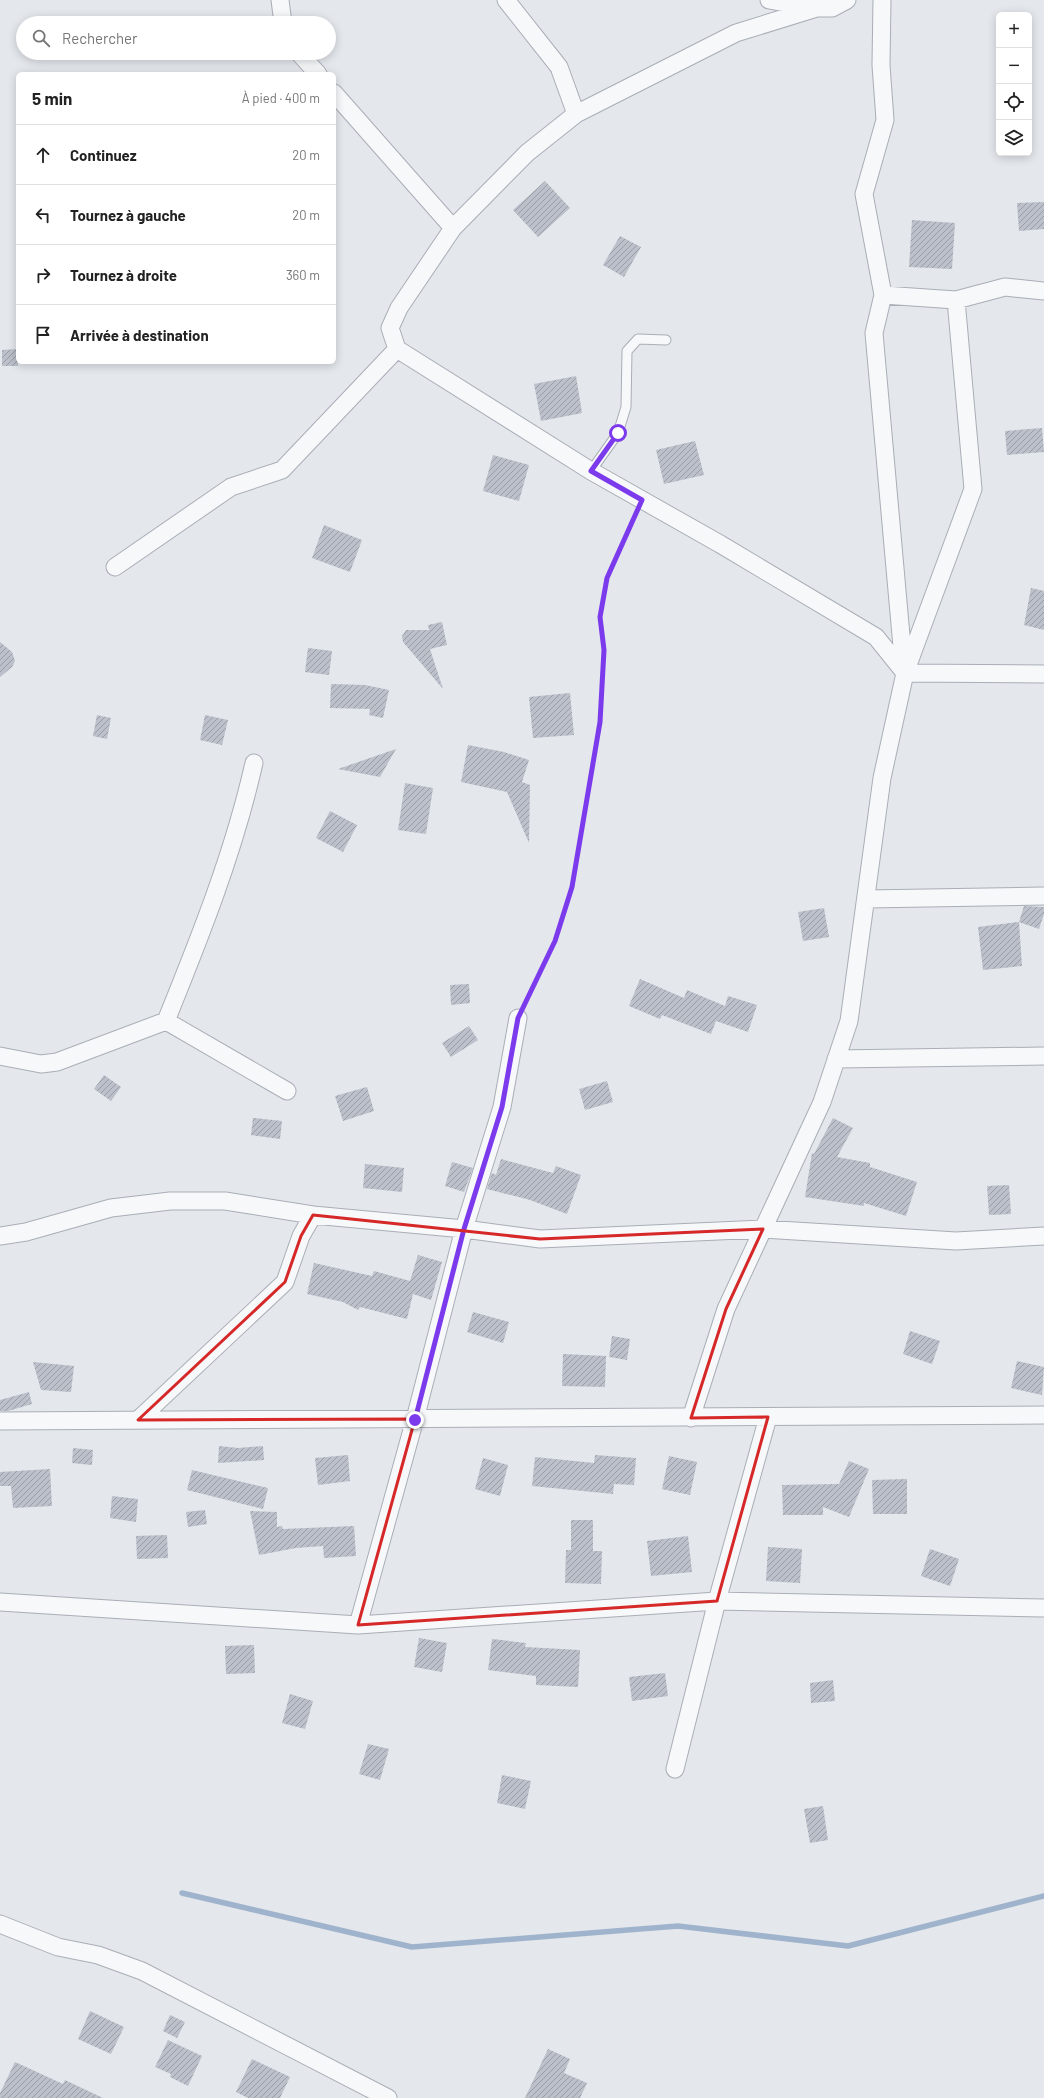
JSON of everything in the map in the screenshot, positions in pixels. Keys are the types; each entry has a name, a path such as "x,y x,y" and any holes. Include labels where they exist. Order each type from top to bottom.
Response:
{"street":[{"path":"280,0 282,16"},
{"path":"506,0 559,67 576,114"},
{"path":"769,0 817,8 832,8 847,0"},
{"path":"882,0 881,65 885,120 864,194 883,295 874,333 905,673"},
{"path":"817,8 736,33 576,114 527,153 453,228 399,308 390,328 397,349 591,471 815,599 876,637 905,673"},
{"path":"305,60 316,72"},
{"path":"336,95 453,228"},
{"path":"883,295 956,300 1004,287 1044,291"},
{"path":"691,1418 726,1309 822,1102 849,1021 882,778 905,673 973,489 956,300"},
{"path":"115,567 231,487 282,470 397,349"},
{"path":"905,673 1044,674"},
{"path":"0,1056 41,1064 57,1062 166,1021 204,925 245,802 254,763"},
{"path":"866,899 1044,896"},
{"path":"358,1625 415,1420 464,1229 502,1107 518,1018"},
{"path":"166,1021 287,1091"},
{"path":"836,1059 1044,1056"},
{"path":"0,1236 26,1232 111,1208 170,1201 224,1201 313,1215 464,1229 540,1239 763,1229 956,1241 1044,1236"},
{"path":"138,1420 284,1282 301,1236 313,1215"},
{"path":"0,1421 415,1420 1044,1415"},
{"path":"674,1769 717,1601 768,1417"},
{"path":"0,1602 358,1625 717,1601 1044,1608"},
{"path":"0,1924 58,1947 98,1955 142,1971 388,2098"}],"lane":[{"path":"591,471 618,433 626,406 627,351 638,339 666,340"}],"path":[{"path":"518,1018 555,941 572,887 600,722 604,650 600,617 607,578 642,500"}],"highlighted area":[{"path":"313,1215 540,1239 763,1229 726,1309 691,1418 768,1417 717,1601 358,1625 415,1419 138,1420 285,1282 301,1236"}],"building":[{"path":"545,181 570,208 538,237 513,210"},
{"path":"1044,202 1044,229 1019,231 1017,203"},
{"path":"912,220 955,223 952,269 909,267"},
{"path":"620,236 641,247 624,277 603,265"},
{"path":"16,349 16,364 18,364 18,366 2,366 2,350"},
{"path":"576,376 582,413 541,421 534,384"},
{"path":"1042,428 1044,452 1007,455 1005,431"},
{"path":"695,441 704,475 664,484 656,450"},
{"path":"493,455 529,465 519,501 483,491"},
{"path":"324,525 362,540 350,572 312,558"},
{"path":"1031,588 1044,591 1044,630 1024,625"},
{"path":"442,622 447,645 430,649 443,689 403,642 402,636 406,630 429,630 428,625"},
{"path":"0,642 12,652 15,661 12,667 0,677"},
{"path":"308,648 332,651 329,675 305,672"},
{"path":"331,684 365,685 389,690 383,718 369,715 370,709 330,708"},
{"path":"570,693 574,735 533,738 529,697"},
{"path":"97,715 111,718 107,739 93,736"},
{"path":"205,715 228,720 222,745 200,740"},
{"path":"468,745 504,752 529,760 522,782 530,785 529,843 507,792 461,782"},
{"path":"396,749 380,777 338,769"},
{"path":"405,783 433,788 426,834 398,830"},
{"path":"330,811 357,825 343,852 316,838"},
{"path":"1024,906 1044,907 1044,914 1039,929 1019,922"},
{"path":"824,908 829,937 803,941 798,912"},
{"path":"1019,922 1022,966 983,970 978,927"},
{"path":"640,979 684,998 687,990 725,1006 728,996 757,1005 748,1032 716,1021 711,1034 662,1015 660,1019 629,1006"},
{"path":"469,984 470,1003 451,1005 450,985"},
{"path":"469,1026 478,1040 451,1057 442,1043"},
{"path":"104,1075 121,1087 111,1101 94,1089"},
{"path":"607,1081 613,1102 585,1110 579,1089"},
{"path":"367,1087 374,1111 343,1121 335,1096"},
{"path":"253,1118 282,1121 280,1139 251,1135"},
{"path":"833,1118 853,1128 837,1157 870,1163 870,1167 917,1182 906,1216 864,1203 864,1206 805,1197 812,1153 814,1154"},
{"path":"501,1159 553,1173 556,1166 581,1175 567,1214 530,1200 487,1189 492,1173 496,1175"},
{"path":"452,1162 473,1168 464,1192 445,1186"},
{"path":"365,1164 404,1168 402,1192 363,1188"},
{"path":"1009,1185 1011,1214 989,1215 987,1186"},
{"path":"418,1255 442,1262 431,1300 413,1294 407,1319 360,1307 358,1310 343,1302 307,1294 314,1263 372,1276 374,1271 410,1281"},
{"path":"473,1312 509,1322 503,1343 467,1332"},
{"path":"910,1331 940,1341 932,1364 903,1354"},
{"path":"612,1336 630,1339 627,1360 609,1357"},
{"path":"563,1354 606,1356 605,1387 562,1386"},
{"path":"1017,1361 1044,1367 1042,1395 1011,1388"},
{"path":"33,1362 74,1366 71,1392 41,1390"},
{"path":"29,1392 32,1404 8,1411 0,1411 0,1400"},
{"path":"219,1446 238,1448 263,1446 264,1460 218,1463"},
{"path":"73,1448 93,1450 92,1465 72,1463"},
{"path":"348,1455 350,1481 318,1485 315,1458"},
{"path":"595,1455 636,1458 634,1485 614,1484 613,1494 532,1486 535,1457 594,1463"},
{"path":"669,1456 697,1462 690,1495 662,1489"},
{"path":"483,1458 508,1465 500,1496 475,1489"},
{"path":"849,1461 869,1469 849,1517 823,1507 823,1515 783,1515 782,1485 839,1484"},
{"path":"50,1469 52,1506 13,1508 11,1486 0,1486 0,1472"},
{"path":"192,1470 268,1488 263,1509 187,1490"},
{"path":"907,1479 907,1514 873,1514 872,1480"},
{"path":"112,1496 138,1499 136,1522 110,1518"},
{"path":"205,1510 207,1524 188,1527 186,1512"},
{"path":"250,1511 277,1512 277,1527 282,1526 283,1529 354,1526 356,1556 324,1558 323,1546 296,1548 259,1555"},
{"path":"571,1520 593,1520 593,1551 602,1551 601,1584 565,1583 566,1550 571,1550"},
{"path":"167,1535 168,1558 137,1559 136,1536"},
{"path":"688,1536 692,1572 651,1576 647,1541"},
{"path":"768,1547 802,1549 800,1583 766,1581"},
{"path":"930,1549 959,1559 950,1586 921,1576"},
{"path":"419,1638 447,1643 442,1672 414,1667"},
{"path":"492,1639 526,1643 525,1647 580,1650 578,1687 536,1685 536,1676 488,1670"},
{"path":"254,1645 255,1673 226,1674 225,1646"},
{"path":"665,1673 668,1696 632,1701 629,1677"},
{"path":"833,1680 835,1701 811,1703 810,1683"},
{"path":"290,1694 313,1701 305,1729 282,1723"},
{"path":"368,1744 389,1749 380,1780 359,1774"},
{"path":"502,1775 531,1781 525,1809 497,1803"},
{"path":"823,1806 828,1840 810,1843 804,1809"},
{"path":"90,2011 124,2027 111,2054 78,2039"},
{"path":"170,2015 185,2022 177,2038 163,2031"},
{"path":"168,2040 202,2056 188,2086 170,2077 171,2074 155,2067"},
{"path":"548,2049 570,2059 564,2073 587,2083 580,2098 525,2098"},
{"path":"252,2059 290,2077 280,2098 248,2098 236,2092"},
{"path":"15,2062 63,2084 65,2080 103,2098 0,2098 0,2093"}],"waterway":[{"path":"182,1893 412,1947 678,1926 848,1946 1044,1896"}],"route":[{"path":"415,1420 464,1229 502,1107 518,1018 555,941 572,887 600,722 604,650 600,617 607,578 642,500 591,471 618,433"}]}
